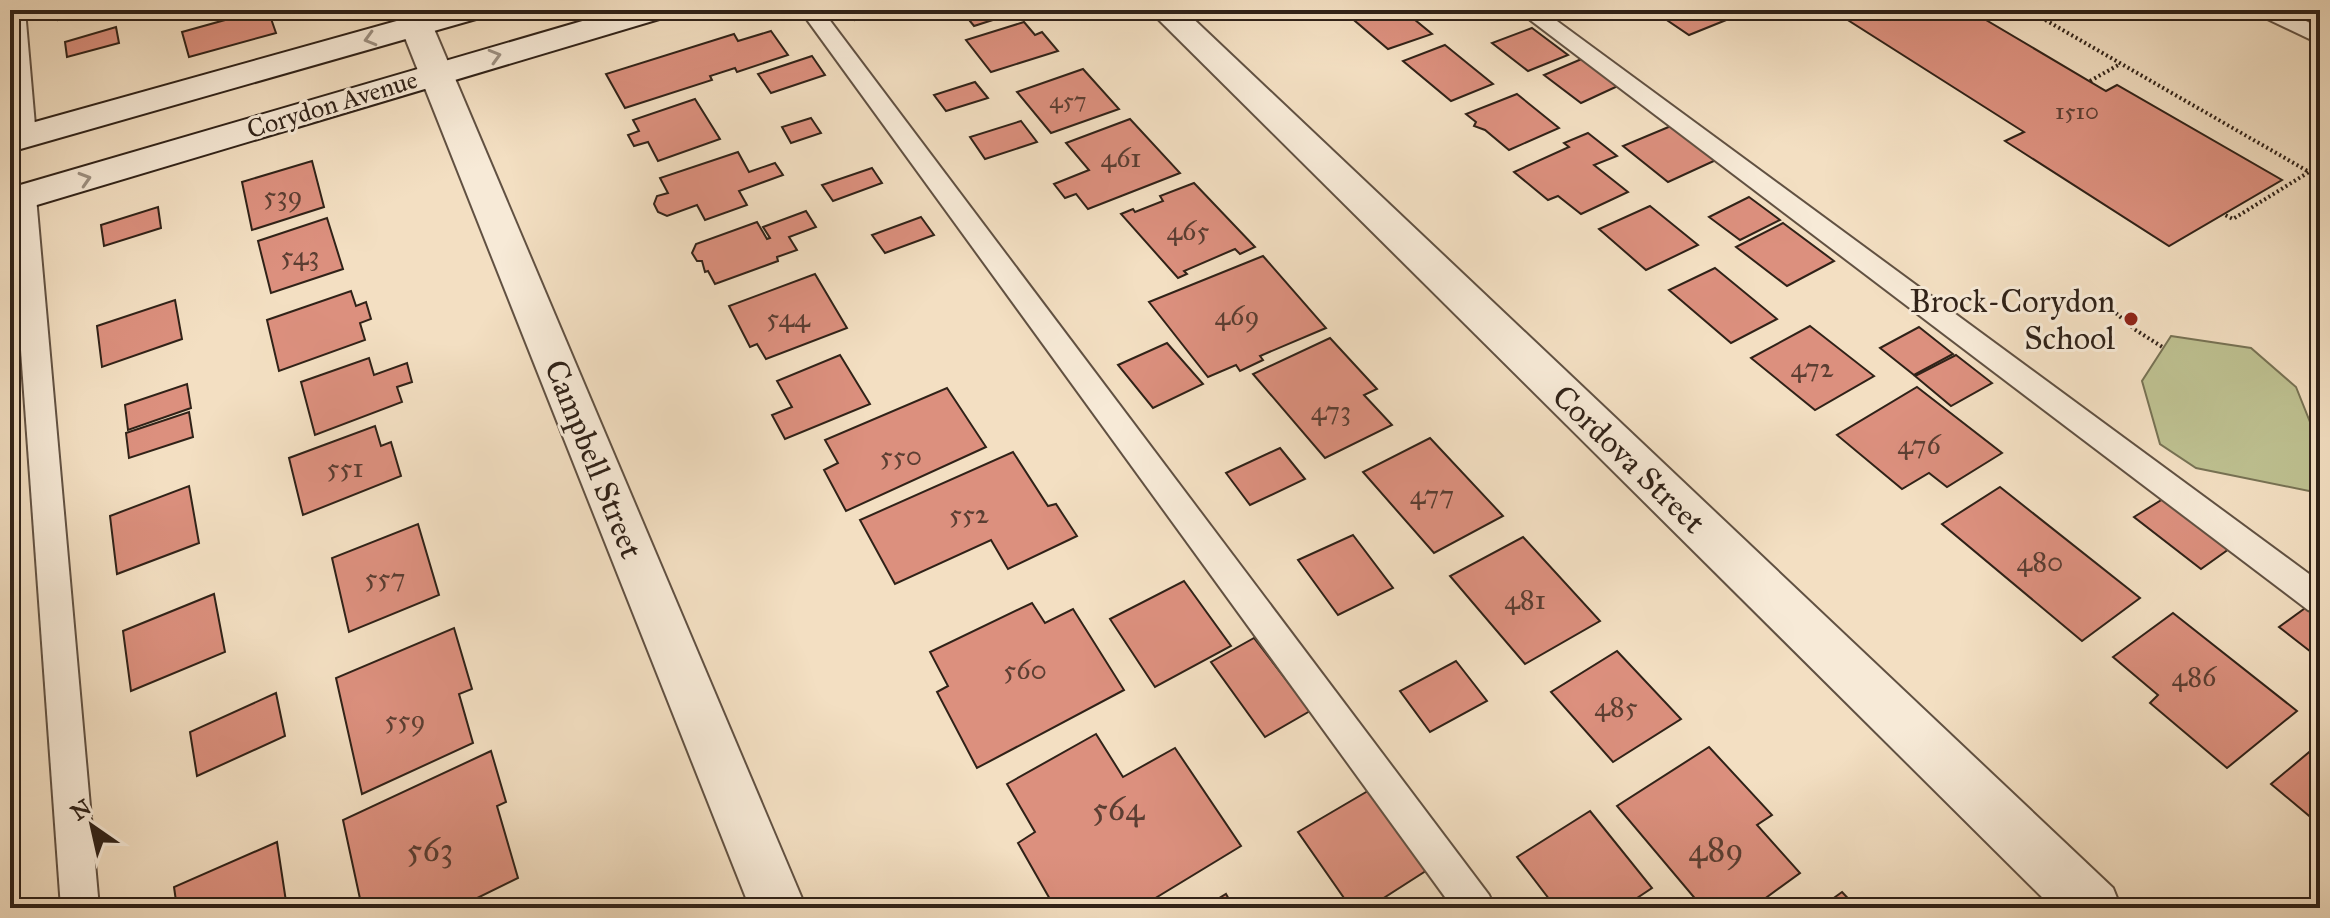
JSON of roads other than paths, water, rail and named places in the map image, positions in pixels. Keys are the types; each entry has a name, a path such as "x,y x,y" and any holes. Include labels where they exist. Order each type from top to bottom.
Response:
{"street":[{"name":"Corydon Avenue","path":"17,139 413,18 472,10"},
{"name":"Corydon Avenue","path":"16,199 655,10"},
{"name":"Cordova Street","path":"1165,10 2093,908"},
{"name":"Campbell Street","path":"413,18 778,908"}],"lane":[{"path":"14,10 17,139"},
{"path":"811,10 1476,908"},
{"path":"1528,10 2320,600"},
{"path":"2267,10 2320,37"},
{"path":"16,199 80,908"}],"place":[{"name":"Brock-Corydon School","path":"2131,319"}]}
